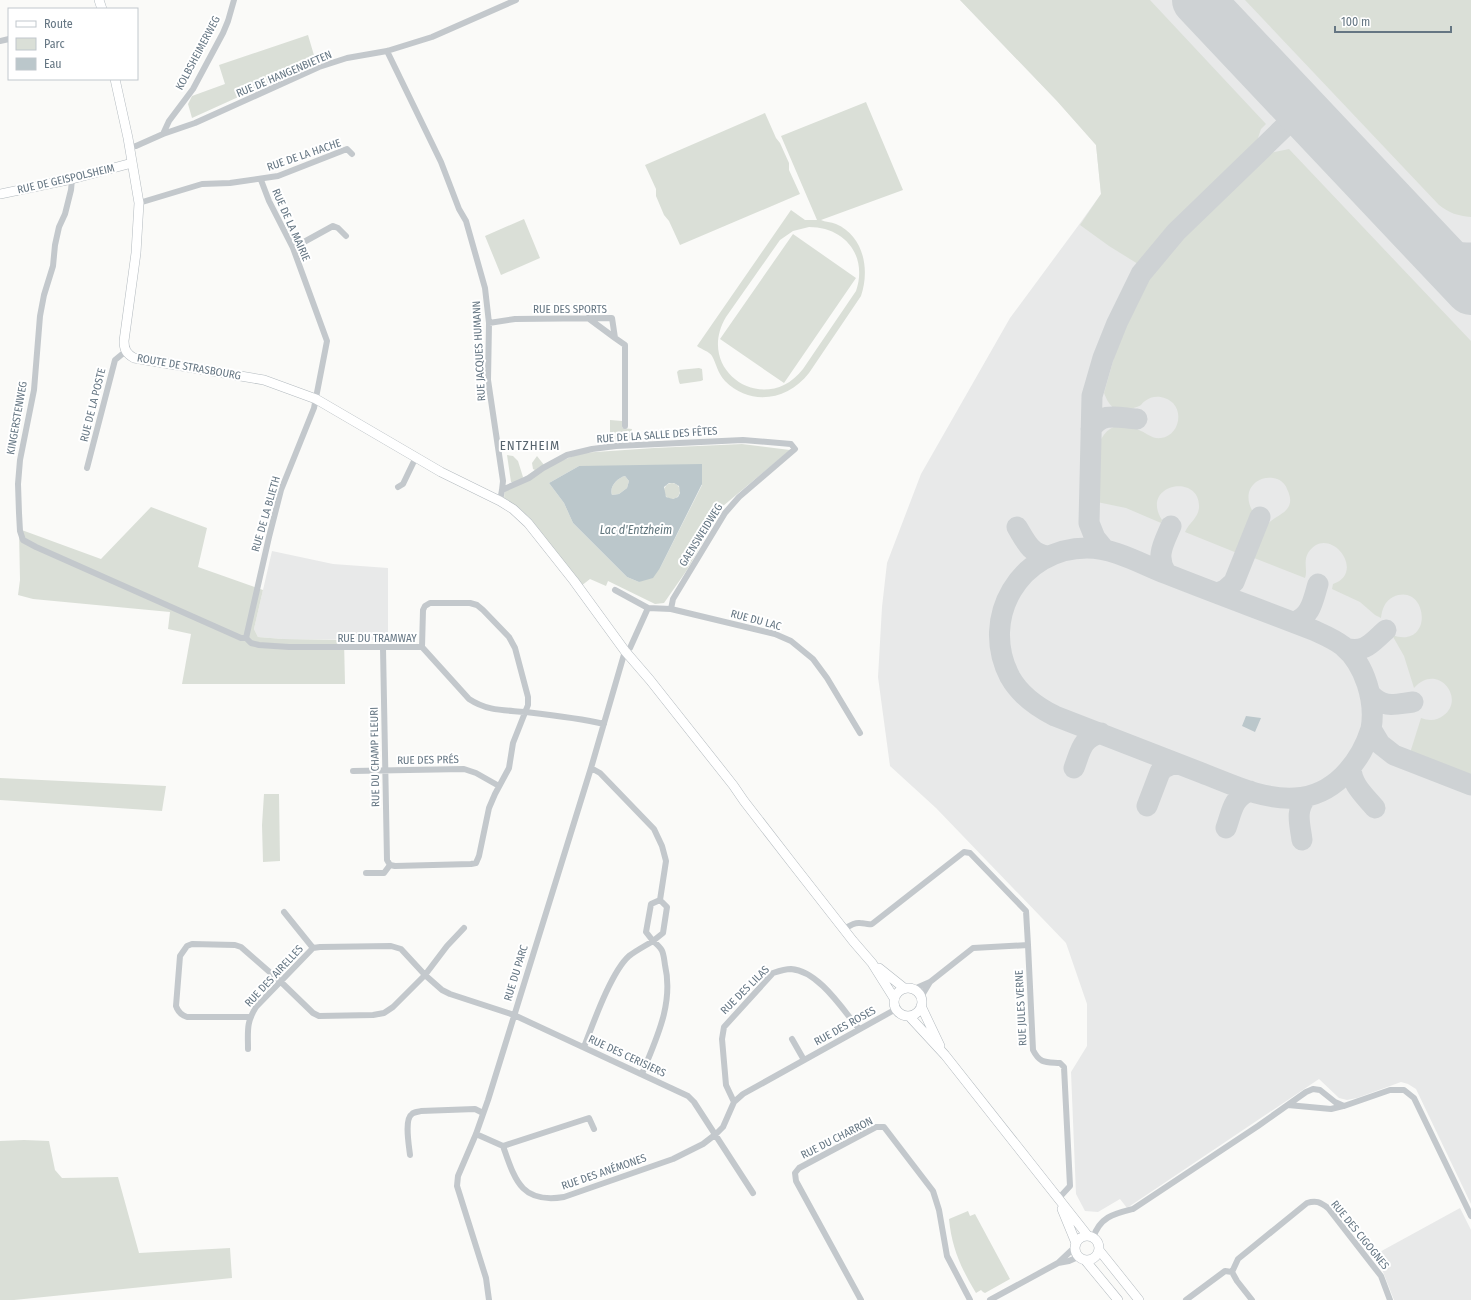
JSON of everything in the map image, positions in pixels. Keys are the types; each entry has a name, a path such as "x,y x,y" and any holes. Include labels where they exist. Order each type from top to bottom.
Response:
{"main road":[{"name":"ROUTE DE STRASBOURG","path":"115,80 130,147 139,204 136,253 124,341 126,351 134,358 175,362 264,380 316,399 441,472 500,501 520,515 545,545 625,651 719,766 744,801 872,963"},
{"name":"RUE DE GEISPOLSHEIM","path":"0,194 72,179 132,163"},
{"path":"872,963 904,988 914,989 945,1055"},
{"path":"872,963 894,998"},
{"path":"904,988 896,993 894,998 896,1009 901,1014 909,1016 945,1055 1058,1199 1090,1237 1098,1243 1099,1250 1139,1300"},
{"path":"909,1016 917,1013 921,1002"},
{"path":"1058,1199 1075,1245 1075,1251 1118,1300"},
{"path":"1075,1245 1081,1238 1090,1237"},
{"path":"1082,1259 1089,1260 1096,1257 1099,1250"}],"street":[{"name":"KOLBSHEIMERWEG","path":"163,134 169,121 193,89 223,33 234,0"},
{"name":"RUE DE HANGENBIETEN","path":"130,147 195,123 319,67 347,58 386,51 432,37 516,0"},
{"name":"RUE JACQUES HUMANN","path":"386,51 441,162 456,202 466,221 485,288 489,323 488,380 503,481 500,501"},
{"name":"RUE DE LA HACHE","path":"261,180 278,176 347,149 352,154"},
{"name":"KINGERSTENWEG","path":"72,179 65,214 59,227 54,245 53,266 40,316 34,390 20,460 18,484 19,513 20,531 23,540 241,638 246,638"},
{"name":"RUE DE LA MAIRIE","path":"139,204 202,184 261,180 269,201 293,248 327,341 316,399"},
{"path":"293,248 333,226 338,228 346,236"},
{"path":"588,318 615,338"},
{"name":"RUE DES SPORTS","path":"489,323 515,319 612,318 615,338 625,345 625,426"},
{"name":"RUE DE LA POSTE","path":"87,468 115,360 126,351"},
{"name":"RUE DE LA BLIETH","path":"246,638 268,538 281,490 316,399"},
{"name":"RUE DE LA SALLE DES FÊTES","path":"502,490 529,478 543,468 568,455 592,449 616,446 743,440 791,444 795,449"},
{"name":"GAENSWEIDWEG","path":"671,609 673,599 725,513 739,497 795,449"},
{"path":"398,487 403,484 416,457"},
{"name":"RUE DU LAC","path":"615,590 648,608 671,609 775,634 790,641 813,658 827,678 860,734"},
{"path":"366,874 384,873 390,865 476,863 479,856 489,808 509,768 513,743 528,705 528,697 515,648 509,637 484,610 477,605 470,603 430,603 425,606 422,647"},
{"path":"625,651 630,648 648,608"},
{"name":"RUE DU TRAMWAY","path":"246,638 251,643 281,647 422,647 469,699 478,705 489,709 525,712 604,724"},
{"name":"RUE DU CHAMP FLEURI","path":"383,648 387,860 390,865"},
{"name":"RUE DU PARC","path":"489,1300 486,1278 457,1186 458,1176 476,1134 488,1100 591,768 625,651"},
{"path":"584,1047 613,978 628,957 639,948 653,941 663,933 666,907 660,900 666,861 662,846 654,829 600,773 591,768"},
{"name":"RUE DES PRÉS","path":"353,771 464,769 476,773 499,786"},
{"path":"844,929 854,923 866,925 872,924 964,852 970,852 1026,911 1028,945 973,948 930,982 914,989"},
{"path":"642,1074 661,1029 668,993 667,970 662,949 646,932 651,904 660,900"},
{"path":"284,912 313,948"},
{"path":"250,1018 187,1017 182,1015 176,1006 180,956 187,946 192,944 235,945 241,947 281,982 313,1013 319,1016 374,1015 384,1013 393,1007 425,975 447,946 464,928"},
{"name":"RUE JULES VERNE","path":"1028,945 1033,1050 1036,1057 1042,1061 1060,1063 1064,1067 1070,1186 1058,1199"},
{"name":"RUE DES AIRELLES","path":"248,1049 250,1018 256,1007 313,948 320,947 391,946 401,949 425,975 442,990 514,1015"},
{"name":"RUE DES LILAS","path":"734,1102 726,1085 722,1039 724,1027 773,973 792,969 801,972 819,982 827,989 859,1029"},
{"path":"921,1002 930,982"},
{"name":"RUE DES ROSES","path":"716,1134 723,1126 734,1102 743,1094 896,1009"},
{"name":"RUE DES CERISIERS","path":"514,1015 688,1096 694,1102 716,1134 753,1193"},
{"path":"792,1039 804,1060"},
{"path":"1090,1237 1101,1222 1114,1214 1133,1209 1258,1126 1306,1092 1313,1089 1320,1090 1335,1102 1344,1106"},
{"path":"1288,1105 1331,1109 1390,1090 1404,1090 1414,1098 1471,1216"},
{"path":"410,1155 408,1145 408,1118 412,1113 421,1111 475,1109 483,1113"},
{"path":"476,1134 504,1146 589,1118 594,1129"},
{"name":"RUE DU CHARRON","path":"861,1300 796,1181 795,1173 799,1168 876,1127 884,1127 933,1191 939,1210 947,1256 970,1300"},
{"name":"RUE DES ANÉMONES","path":"504,1146 514,1177 525,1190 539,1197 551,1199 564,1197 673,1159 703,1144 716,1134"},
{"name":"RUE DES CIGOGNES","path":"1232,1272 1238,1260 1307,1203 1317,1201 1328,1208 1381,1276 1390,1300"},
{"path":"990,1300 1058,1263 1075,1245"},
{"path":"1058,1263 1082,1259"},
{"path":"1186,1300 1225,1271 1232,1272 1236,1281 1252,1300"}],"shaded area":[{"path":"960,0 1471,0 1471,1204 1416,1089 1401,1082 1357,1098 1347,1100 1339,1098 1319,1079 1127,1208 1120,1199 1098,1212 1085,1211 1076,1194 1071,1072 1087,1046 1087,1004 1066,943 936,808 890,766 878,677 882,607 887,563 921,474 1010,318 1101,194 1096,145 1057,101"},
{"path":"272,551 333,564 388,568 388,640 283,639 258,637 254,629"},
{"path":"1460,1208 1471,1230 1471,1300 1394,1300 1376,1254"}],"green space":[{"path":"960,0 1150,0 1266,124 1261,129 1256,144 1175,219 1138,264 1109,246 1080,225 1101,194 1096,145 1057,101"},
{"path":"1245,0 1471,0 1471,217 1454,214 1439,205"},
{"path":"308,35 316,62 192,118 188,104 192,96 225,84 219,65"},
{"path":"866,102 903,190 821,220 836,224 845,229 859,245 865,275 861,296 809,373 800,382 791,389 780,394 769,397 757,397 746,395 725,381 720,375 711,355 697,346 791,210 805,220 817,220 781,136","holes":["809,227 822,228 843,238 856,255 859,266 859,278 856,291 803,369 787,383 770,389 754,388 738,382 726,370 719,355 719,337 726,317 780,240 793,231"]},
{"path":"765,113 789,163 789,170 800,194 680,245 669,221 664,215 656,196 656,189 645,165"},
{"path":"1289,149 1471,341 1471,776 1410,753 1421,718 1433,720 1441,717 1450,708 1452,700 1446,685 1439,681 1431,679 1423,681 1414,688 1404,656 1392,635 1406,637 1415,633 1420,625 1422,616 1419,606 1414,598 1405,595 1393,597 1384,606 1381,618 1375,615 1360,602 1332,589 1333,584 1343,578 1347,570 1346,561 1341,552 1334,546 1325,543 1316,545 1308,553 1305,578 1254,558 1260,537 1266,526 1284,512 1290,503 1290,497 1285,485 1278,479 1264,478 1256,482 1250,489 1248,496 1253,512 1245,538 1237,553 1185,532 1197,515 1199,508 1197,497 1191,490 1182,486 1173,487 1164,491 1158,498 1157,508 1162,520 1161,523 1126,508 1097,502 1097,449 1100,441 1108,430 1120,425 1133,427 1153,437 1161,438 1171,433 1177,424 1178,413 1176,408 1173,403 1163,397 1152,397 1135,408 1120,409 1114,408 1111,405 1104,393 1119,340 1148,280 1185,233 1235,184 1270,153"},
{"path":"524,219 540,258 501,275 485,236"},
{"path":"793,234 856,278 784,383 720,339"},
{"path":"702,369 703,380 680,384 677,372 679,370"},
{"path":"610,420 622,421 622,428 632,429 630,441 610,442"},
{"path":"742,444 790,450 723,506 687,570 664,603 655,604 608,581 606,586 590,579 581,586 530,518 504,498 505,487 513,482 511,482 507,455 513,456 518,461 523,477 522,479 535,470 533,469 532,463 537,456 544,465 556,463 581,453","holes":["579,466 702,485 660,568 639,582 627,577 573,523 564,503 549,483"]},
{"path":"625,476 629,481 627,488 619,494 612,495 611,492 614,483"},
{"path":"669,483 675,483 680,488 678,497 675,499 669,499 664,494 664,488"},
{"path":"151,507 207,528 198,567 263,590 254,629 258,637 344,640 345,684 182,684 191,634 168,629 170,612 33,599 18,595 20,580 19,529 101,559"},
{"path":"0,778 166,786 162,811 0,800"},
{"path":"264,794 279,794 280,861 263,862 262,825"},
{"path":"0,1141 49,1141 55,1170 62,1178 118,1177 139,1253 230,1248 232,1278 14,1300 0,1300"},
{"path":"968,1211 970,1216 975,1214 1010,1279 985,1293 981,1290 976,1293 962,1267 952,1240 949,1219"}],"water":[{"name":"Lac d'Entzheim","path":"702,464 702,484 660,568 653,578 639,582 627,577 573,523 564,503 549,483 579,466","holes":["625,476 629,481 627,488 619,494 612,495 611,492 614,483","669,483 674,483 679,486 680,493 678,497 673,499 666,497 664,487"]},
{"path":"1246,716 1261,718 1255,732 1242,726"}],"taxiway":[{"path":"1104,549 1095,538 1089,523 1092,396 1103,358 1117,323 1141,274 1176,232 1302,110"},
{"path":"1423,238 1446,250 1471,253"},
{"path":"1091,429 1095,423 1106,418 1117,417 1137,419"},
{"path":"1218,593 1225,590 1234,582 1260,517"},
{"path":"1166,573 1161,561 1161,555 1163,544 1171,526"},
{"path":"1017,527 1033,550 1037,553 1048,556"},
{"path":"1371,729 1360,754 1352,766 1333,785 1309,796 1295,798 1283,798 1259,794 1055,716 1035,704 1024,695 1014,683 1010,677 1002,655 1000,632 1003,610 1012,590 1025,573 1042,560 1063,551 1087,548 1108,551 1128,557 1167,574 1313,630 1340,644 1351,654 1363,673 1372,707 1371,729 1380,744 1394,755 1471,785"},
{"path":"1294,622 1300,620 1308,612 1313,602 1318,584"},
{"path":"1345,648 1358,649 1368,646 1386,630"},
{"path":"1371,695 1386,704 1413,702"},
{"path":"1074,768 1080,751 1089,738 1101,733"},
{"path":"1147,806 1160,772 1164,768 1175,763"},
{"path":"1351,767 1353,779 1375,808"},
{"path":"1226,828 1231,811 1236,802 1240,797 1250,791"},
{"path":"1302,840 1299,813 1300,807 1306,797"}],"runway":[{"path":"1198,0 1471,289"}],"district":[{"name":"ENTZHEIM","path":"530,445"}]}
